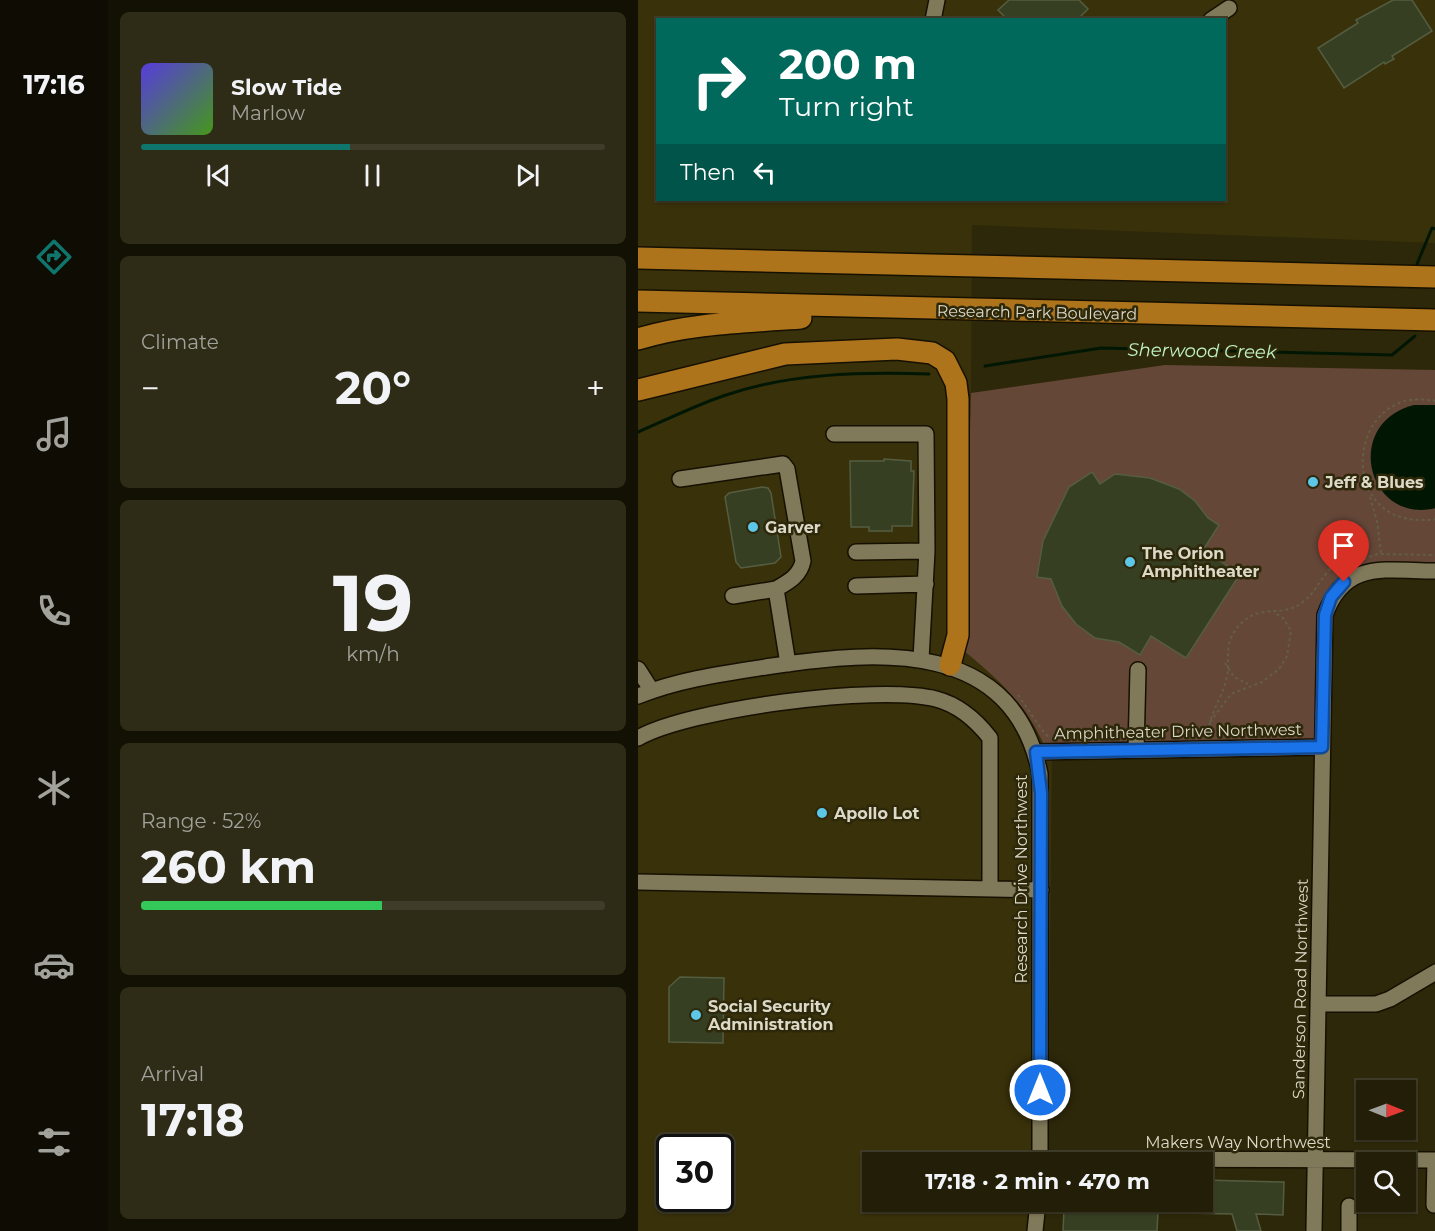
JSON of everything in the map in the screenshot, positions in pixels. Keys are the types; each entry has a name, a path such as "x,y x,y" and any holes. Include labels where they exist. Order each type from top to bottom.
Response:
{"highway":[{"path":"638,248 731,260"},
{"path":"638,258 1436,277"},
{"name":"Research Park Boulevard","path":"638,301 1436,320"},
{"path":"638,339 656,333 733,322 913,309"},
{"path":"638,390 785,354 897,349 932,353 945,361 956,383 958,399 958,635 950,665"}],"street":[{"path":"933,18 937,0"},
{"path":"1214,18 1230,9"},
{"path":"834,434 926,434 927,551 921,659"},
{"path":"680,479 783,464 787,469 803,561 802,569 792,580 776,589 733,596"},
{"path":"856,552 927,551"},
{"name":"Sanderson Road Northwest","path":"1314,1231 1325,615 1331,597 1344,582 1360,574 1436,571"},
{"path":"856,586 926,584"},
{"path":"776,589 788,664"},
{"name":"Research Drive Northwest","path":"645,693 733,672 788,664 859,658 921,659 950,665 977,677 1010,705 1027,729 1036,752 1041,793 1040,1152"},
{"path":"638,669 645,693"},
{"path":"1136,750 1138,670"},
{"path":"638,738 652,730 700,718 806,700 905,696 935,699 959,709 980,724 990,738 990,889"},
{"name":"Amphitheater Drive Northwest","path":"1036,752 1322,747"},
{"path":"638,882 1041,890"},
{"path":"1318,1004 1376,1004 1390,999 1436,972"},
{"path":"1434,1205 1435,1160"},
{"name":"Makers Way Northwest","path":"1213,1161 1435,1160"},
{"path":"1349,1206 1349,1231"},
{"path":"1035,1231 1037,1212"}],"path":[{"path":"1381,554 1377,521 1368,492 1364,456 1367,439 1379,416 1399,403 1409,400 1436,401"},
{"path":"1368,492 1377,505 1398,518 1436,519"},
{"path":"1208,741 1208,727 1224,688 1229,644 1236,629 1254,615 1285,612 1301,603 1311,595 1318,582 1335,563 1347,558 1351,564 1381,554 1436,555"},
{"path":"1333,578 1341,572 1335,563"},
{"path":"1318,582 1327,587"},
{"path":"1208,727 1226,698 1274,674 1287,656 1291,631 1283,618 1273,612"},
{"path":"1226,664 1239,681 1252,685"},
{"path":"1018,694 1036,718 1045,736 1056,741"}],"shaded area":[{"path":"638,0 1435,0 1435,243 972,225 971,393 964,651 1008,688 1036,726 1044,745 1052,747 1048,1152 862,1152 862,1212 1045,1212 1044,1231 638,1231"},
{"path":"1165,365 1435,370 1435,571 1378,571 1331,597 1322,747 1044,745 1029,717 1010,693 964,651 971,393"},
{"path":"1414,405 1435,405 1436,508 1412,509 1393,502 1380,488 1372,470 1371,450 1377,431 1391,415"}],"building":[{"path":"1009,0 1079,0 1088,9 1079,18 1006,18 998,10"},
{"path":"1393,0 1412,0 1432,31 1392,56 1394,59 1385,64 1384,62 1344,88 1318,48 1358,23 1356,20"},
{"path":"884,459 911,461 911,471 914,471 912,526 892,526 892,531 869,531 869,527 851,527 850,461 884,461"},
{"name":"The Orion Amphitheater","path":"1092,472 1100,484 1115,474 1150,478 1179,489 1195,501 1208,518 1219,525 1203,550 1240,574 1186,658 1151,636 1140,655 1119,642 1095,638 1076,624 1062,606 1051,579 1037,577 1043,541 1069,487"},
{"name":"Garver","path":"768,488 771,493 781,557 775,563 741,568 736,562 725,497 729,493"},
{"name":"Social Security Administration","path":"680,977 724,978 723,1043 669,1042 669,987"},
{"path":"1213,1180 1284,1182 1283,1215 1256,1214 1261,1231 1237,1231 1232,1214 1184,1213 1213,1212"},
{"path":"1064,1212 1158,1212 1157,1231 1063,1231"}],"waterway":[{"name":"Sherwood Creek","path":"1417,264 1432,228 1436,229"},
{"name":"Sherwood Creek","path":"985,366 1101,348 1392,355 1415,336"},
{"name":"Sherwood Creek","path":"638,432 712,400 748,388 773,383 799,378 851,374 929,374"}],"place":[{"name":"Jeff & Blues","path":"1313,482"},
{"name":"Garver","path":"753,527"},
{"name":"The Orion Amphitheater","path":"1130,562"},
{"name":"Apollo Lot","path":"822,813"},
{"name":"Social Security Administration","path":"696,1015"}],"route":[{"path":"1040,1090 1041,793 1036,752 1322,747 1325,615 1331,597 1344,582"}]}
